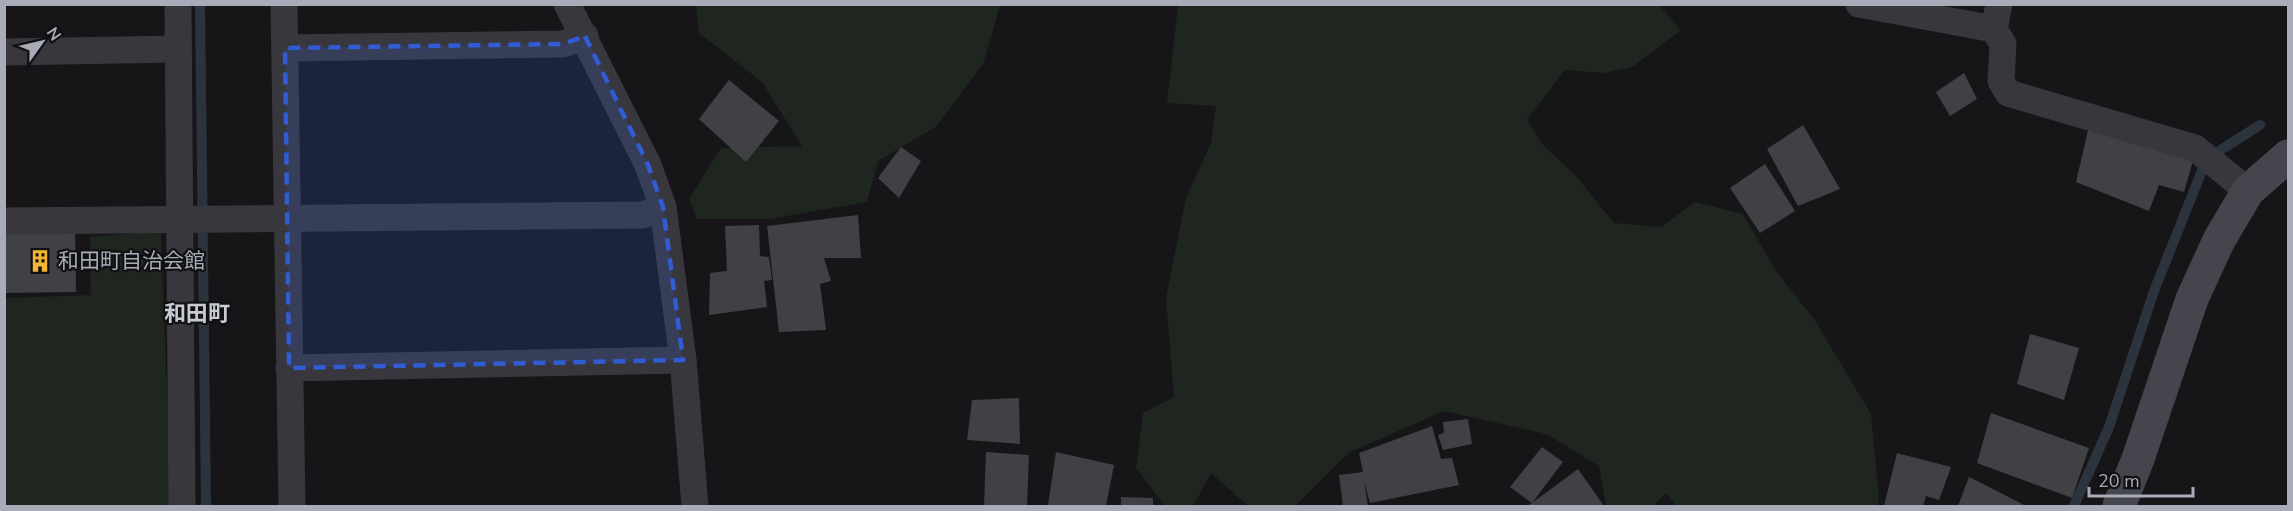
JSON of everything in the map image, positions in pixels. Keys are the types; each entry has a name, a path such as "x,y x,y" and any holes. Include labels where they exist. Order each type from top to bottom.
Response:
{"street":[{"path":"178,4 182,507"},
{"path":"284,4 292,507"},
{"path":"567,4 648,165 663,207 683,360 695,507"},
{"path":"1859,4 1997,17 2003,44 2001,81 2008,93 2195,148 2209,162 2248,191"},
{"path":"285,48 563,44 585,36"},
{"path":"4,52 178,49"},
{"path":"2118,507 2138,459 2192,299 2219,240 2248,191 2289,156"},
{"path":"4,221 643,215 663,207"},
{"path":"289,368 683,360"}],"highlighted area":[{"path":"585,36 648,165 663,207 683,360 289,368 285,48 563,44"}],"shaded area":[{"path":"1658,4 1681,30 1632,67 1604,73 1565,70 1527,119 1542,144 1576,176 1614,223 1661,227 1695,202 1743,214 1776,271 1814,319 1871,414 1879,498 1877,506 1676,506 1666,493 1653,506 1606,506 1599,466 1546,434 1444,411 1348,453 1295,506 1248,506 1211,473 1193,506 1165,506 1136,468 1143,413 1174,397 1166,297 1186,198 1211,143 1216,106 1167,103 1178,5"},
{"path":"696,5 1000,5 984,62 937,126 878,161 867,202 769,219 697,219 689,199 721,148 802,146 762,82 699,33"},
{"path":"161,231 171,506 5,506 4,298 91,295 90,237"}],"building":[{"path":"1964,73 1977,99 1950,116 1936,92"},
{"path":"729,80 779,121 746,162 699,119"},
{"path":"1803,125 1840,189 1798,206 1767,149"},
{"path":"2089,126 2195,154 2184,192 2159,185 2149,211 2076,182"},
{"path":"901,147 921,161 899,198 878,178"},
{"path":"1765,164 1795,211 1760,233 1730,188"},
{"path":"858,215 861,258 824,258 831,281 820,284 826,330 779,332 767,226"},
{"path":"759,225 760,256 769,257 772,280 764,281 767,307 709,315 710,273 727,271 725,226"},
{"name":"和田町自治会館","path":"4,229 75,229 76,292 4,293"},
{"path":"2030,334 2079,348 2064,400 2017,384"},
{"path":"1019,398 1020,444 967,440 972,400"},
{"path":"1991,413 2089,448 2072,498 1977,463"},
{"path":"1468,419 1472,444 1443,450 1438,435 1444,433 1443,422"},
{"path":"1432,426 1441,459 1452,458 1459,485 1370,503 1364,481 1368,506 1343,506 1339,475 1363,472 1359,453"},
{"path":"1542,447 1563,462 1532,503 1510,487"},
{"path":"986,452 1029,455 1027,506 984,506"},
{"path":"1056,452 1114,465 1106,506 1048,505"},
{"path":"1897,453 1951,467 1939,500 1926,496 1923,506 1884,506"},
{"path":"1578,469 1604,506 1527,506"},
{"path":"1969,477 1989,487 2026,506 1958,506"},
{"path":"1121,497 1153,498 1153,506 1121,506"}],"waterway":[{"path":"200,4 206,506"},
{"path":"2074,506 2109,427 2154,291 2203,168 2219,151 2260,125"}],"place":[{"name":"和田町自治会館","path":"40,261"}],"district":[{"name":"和田町","path":"197,313"}]}
